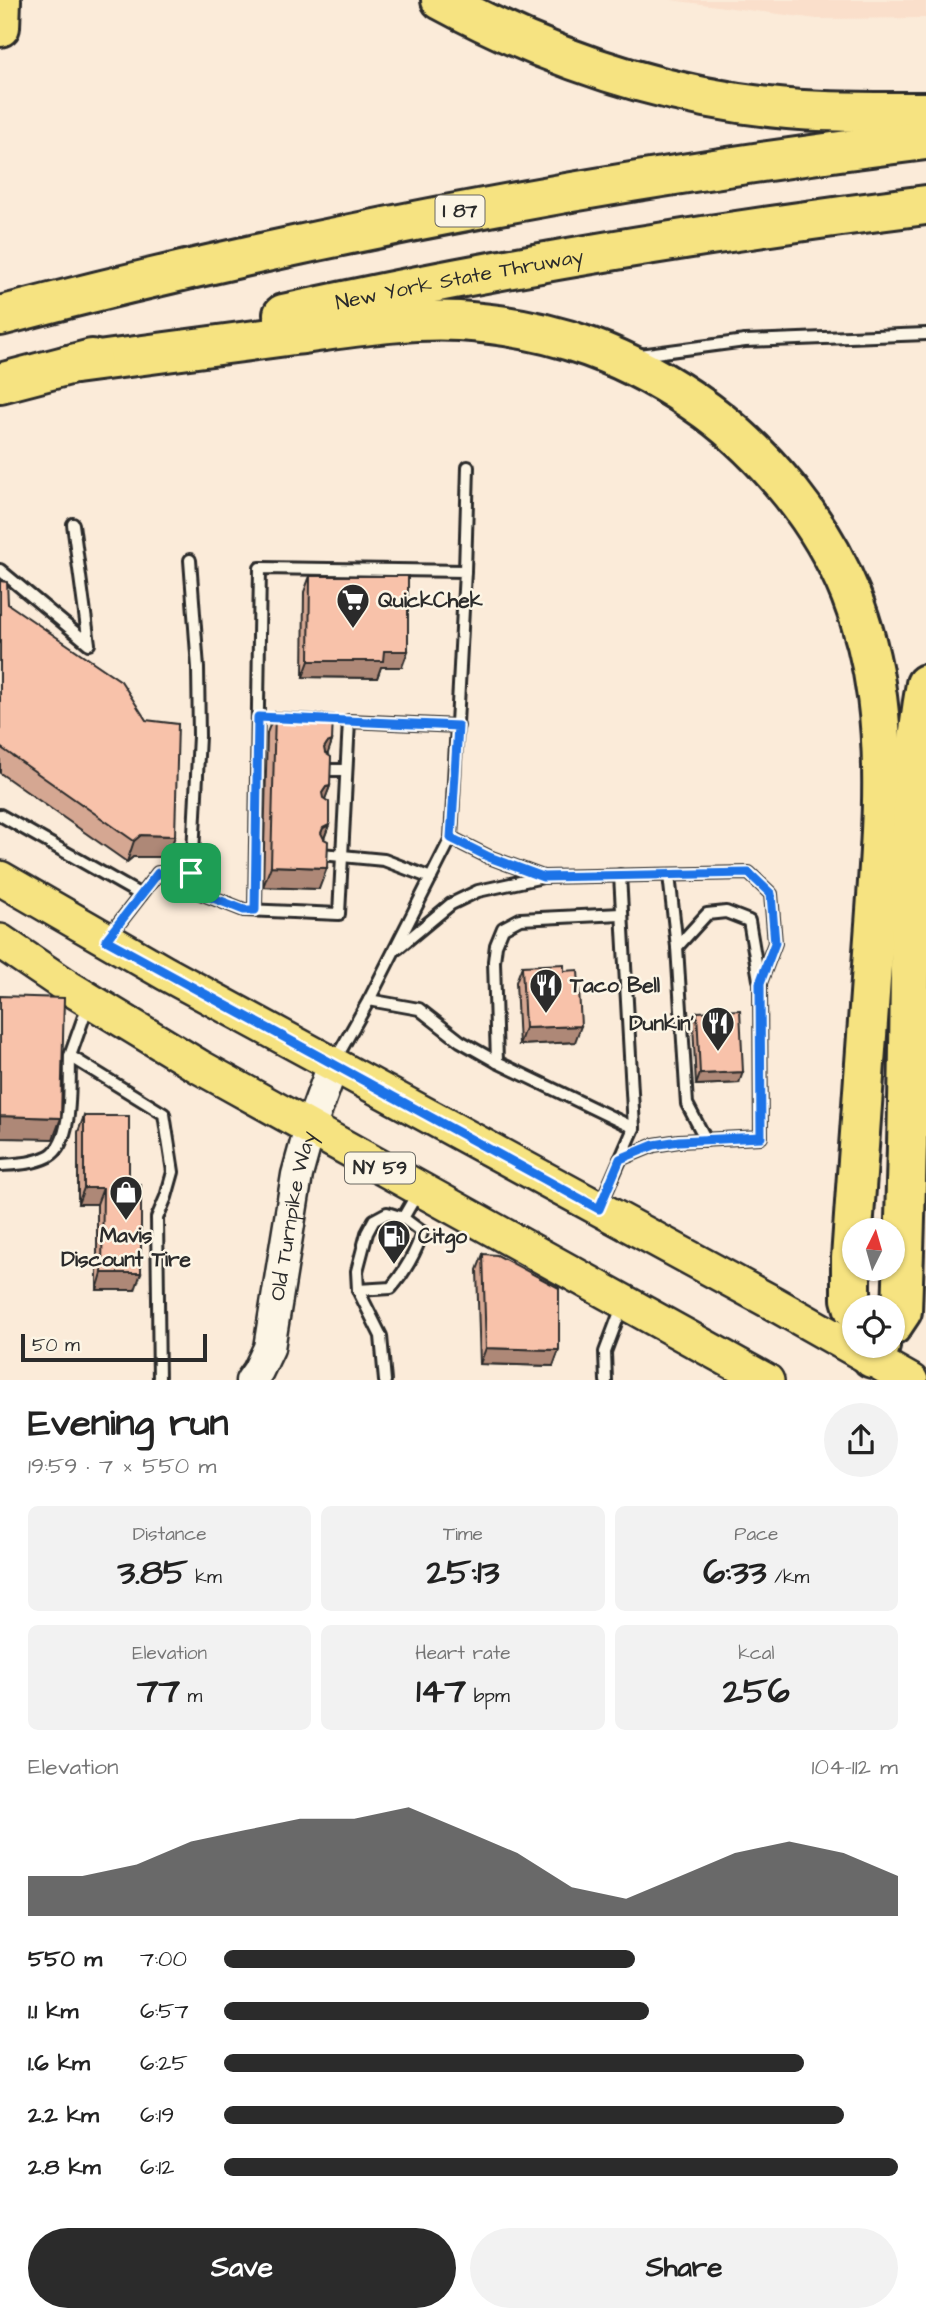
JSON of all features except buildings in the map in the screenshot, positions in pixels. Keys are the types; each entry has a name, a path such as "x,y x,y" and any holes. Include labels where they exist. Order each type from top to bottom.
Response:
{"highway":[{"path":"0,27 1,0"},
{"path":"441,0 492,26 562,56 683,92 786,108 926,112"},
{"name":"I 87","path":"0,316 228,260 471,209 688,172 926,140"},
{"name":"New York State Thruway","path":"0,383 256,320 494,271 696,236 926,205"},
{"path":"68,365 374,324 433,320 491,324 548,334 620,358 682,393 718,419 751,447 782,481 831,550 851,591 874,668 879,713 882,824 850,1295"},
{"path":"903,1295 913,808 920,719 926,684"}],"main road":[{"path":"0,878 106,940 333,1065 842,1341"},
{"name":"NY 59","path":"0,942 200,1067 310,1128 411,1204 624,1302 766,1380"},
{"path":"873,1358 909,1380"}],"street":[{"name":"Old Turnpike Way","path":"255,1376 271,1336 296,1175 333,1065"}],"lane":[{"path":"620,358 745,341 926,334"},
{"path":"333,1065 451,838 468,467"},
{"path":"0,570 89,644 74,524"},
{"path":"190,560 198,668 191,873 198,892 244,910 339,914 341,855 338,816 346,770 349,721"},
{"path":"255,910 261,768 258,717 260,568 465,571"},
{"path":"258,717 271,718"},
{"path":"336,721 458,726"},
{"path":"324,769 346,770"},
{"path":"0,815 141,895"},
{"path":"451,838 489,857 543,877"},
{"path":"321,854 384,859 430,878"},
{"path":"106,940 158,873 191,873"},
{"path":"394,952 451,904 478,891 543,877 749,873 771,894 775,943 760,983"},
{"path":"599,1209 634,1128 620,875"},
{"path":"669,875 677,947 687,1104 706,1140"},
{"path":"620,1159 654,1145 761,1137 760,983 749,921 726,912 707,914 677,947"},
{"path":"497,1062 494,961 496,945 503,928 520,919 621,914"},
{"path":"0,1165 26,1164 51,1155 64,1139 70,1056 89,1000"},
{"path":"369,1000 419,1009 460,1041 497,1062 634,1128"},
{"path":"70,1056 164,1115 173,1172 157,1218 159,1380"},
{"path":"358,1290 391,1288 400,1278 422,1232 411,1204 374,1220 357,1271 358,1290 381,1336 385,1380"},
{"path":"606,1380 605,1352 624,1302"}],"shaded area":[{"path":"671,0 926,0 926,18 817,19"}],"place":[{"name":"QuickChek","path":"353,630"},
{"name":"Taco Bell","path":"546,1015"},
{"name":"Dunkin'","path":"718,1053"},
{"name":"Mavis Discount Tire","path":"126,1222"},
{"name":"Citgo","path":"394,1266"}],"route":[{"path":"258,717 458,726 451,838 489,857 543,877 749,873 771,894 775,943 760,983 761,1137 679,1141 654,1145 620,1159 599,1209 106,940 158,873 191,873 198,892 244,910 255,910 258,717"}]}
